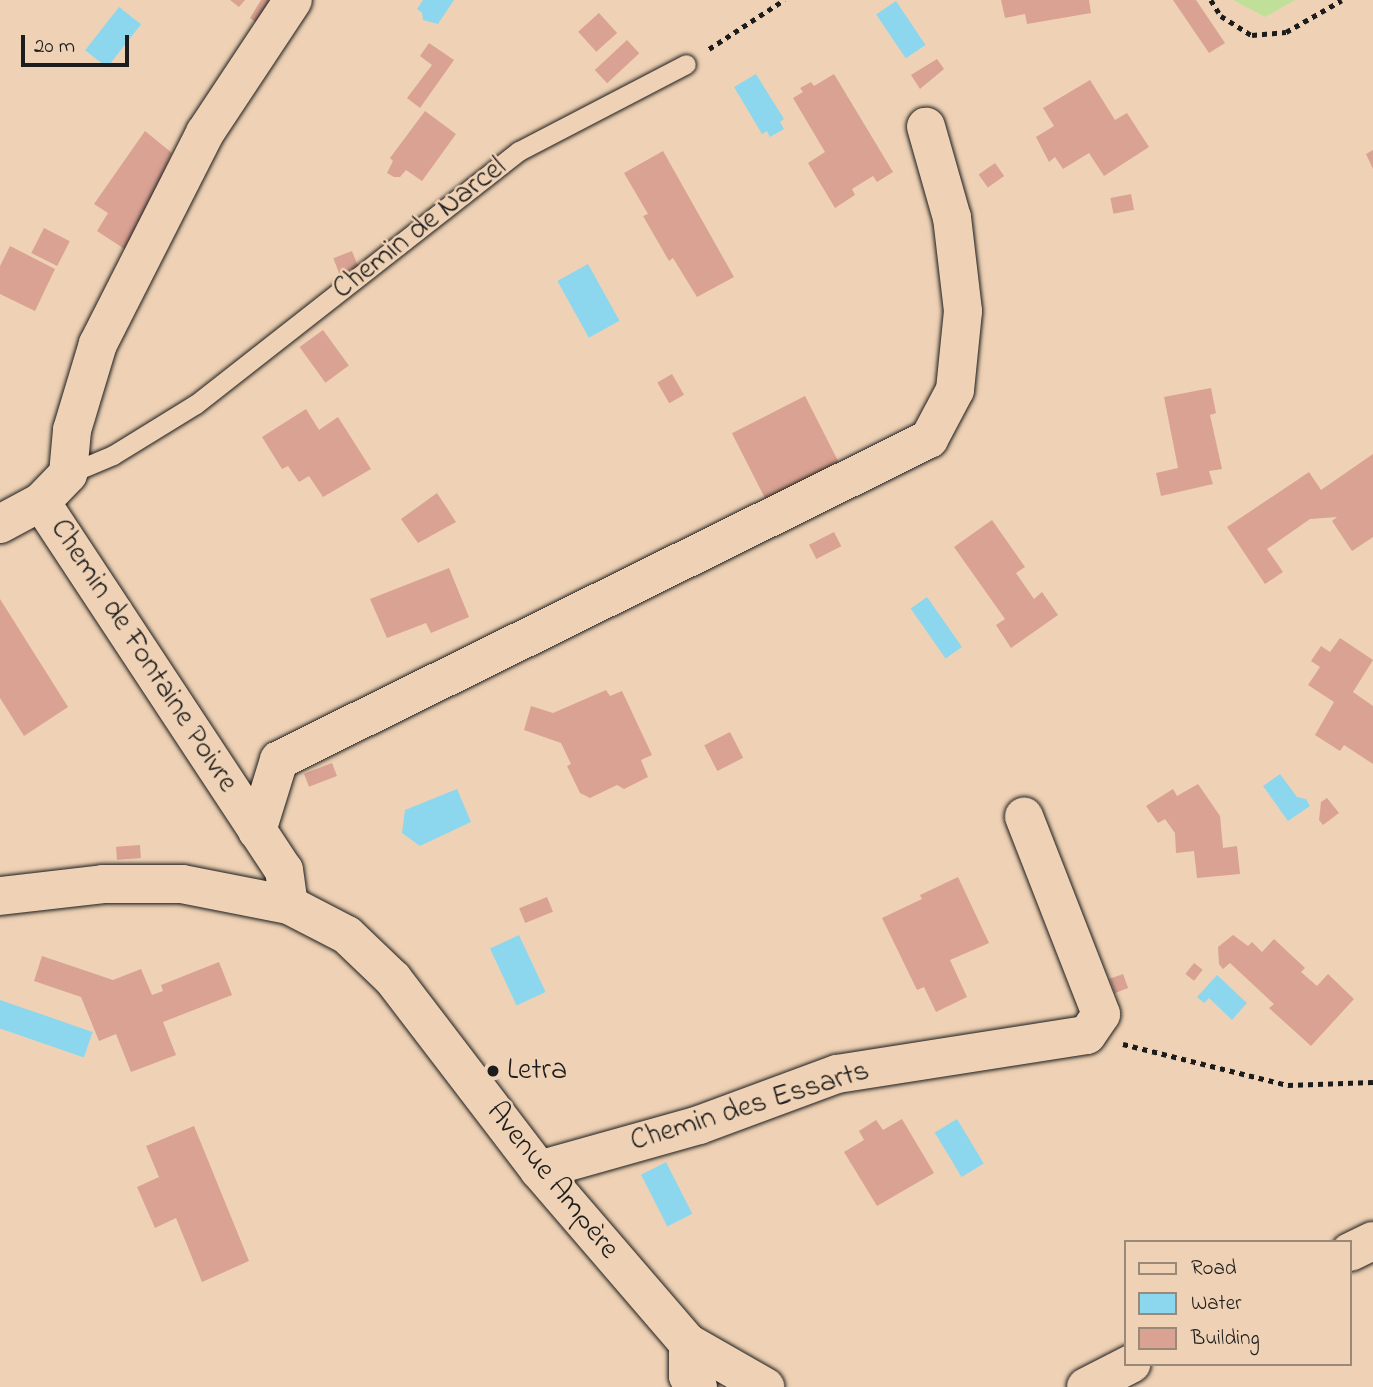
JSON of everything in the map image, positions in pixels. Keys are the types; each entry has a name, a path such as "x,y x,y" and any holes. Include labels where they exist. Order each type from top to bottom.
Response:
{"street":[{"name":"Chemin de Fontaine Poivre","path":"289,905 284,870 41,502 68,474 72,430 97,344 205,133 293,0"},
{"path":"257,831 279,760 929,439 955,390 963,311 952,218 926,127"},
{"path":"0,524 41,502"},
{"path":"1024,816 1101,1014 1087,1035"},
{"name":"Avenue Ampère","path":"0,896 103,884 183,884 289,905 347,935 393,979 539,1170 688,1343 765,1387"},
{"name":"Chemin des Essarts","path":"539,1170 699,1125 837,1074 1087,1035"},
{"path":"1352,1251 1373,1241"},
{"path":"688,1343 688,1376 698,1387"},
{"path":"1086,1387 1127,1366"}],"lane":[{"name":"Chemin de Narcel","path":"68,474 113,455 196,404 519,151 686,64"}],"path":[{"path":"686,64 784,0"},
{"path":"1212,0 1222,16 1252,35 1286,32 1342,0"},
{"path":"1087,1035 1288,1085 1373,1082"}],"green space":[{"path":"1233,0 1295,0 1265,17"}],"water":[{"path":"423,0 454,0 438,24 423,20 422,13 417,9"},
{"path":"896,1 926,45 906,58 876,14"},
{"path":"119,7 141,24 107,68 85,50"},
{"path":"756,74 784,119 780,122 784,129 770,137 767,131 762,134 734,87"},
{"path":"588,264 620,321 589,338 557,281"},
{"path":"927,597 962,647 946,658 911,608"},
{"path":"1280,774 1297,797 1306,799 1310,806 1288,821 1263,786"},
{"path":"457,789 471,822 420,846 402,833 405,810"},
{"path":"519,935 546,992 517,1006 490,949"},
{"path":"1217,975 1247,1003 1232,1020 1209,998 1204,1003 1197,997"},
{"path":"0,1000 93,1032 84,1057 0,1029"},
{"path":"957,1119 984,1164 961,1177 935,1132"},
{"path":"666,1162 692,1214 667,1226 641,1175"}],"building":[{"path":"230,0 245,0 239,7"},
{"path":"261,0 277,0 260,25 250,18"},
{"path":"1001,0 1089,0 1091,13 1027,24 1025,14 1005,18"},
{"path":"1173,0 1196,0 1225,43 1209,53"},
{"path":"599,13 617,33 596,52 578,32"},
{"path":"627,40 639,53 607,83 595,70"},
{"path":"429,43 454,60 420,108 407,98 432,65 420,56"},
{"path":"937,59 944,69 920,89 911,75"},
{"path":"834,74 893,172 877,182 873,176 852,189 855,195 835,208 808,163 825,152 793,98 803,92 800,88 811,82 814,86"},
{"path":"1090,80 1115,120 1127,113 1149,147 1104,176 1089,153 1063,169 1055,157 1049,162 1036,137 1054,126 1043,108"},
{"path":"425,111 456,134 422,181 406,170 400,177 394,177 387,173 393,161 390,158"},
{"path":"145,131 172,153 129,252 97,231 108,213 94,204"},
{"path":"1373,150 1373,169 1366,154"},
{"path":"663,151 734,277 697,297 673,258 669,261 643,216 648,214 624,173"},
{"path":"995,163 1004,176 988,188 979,174"},
{"path":"1131,194 1134,210 1113,214 1110,198"},
{"path":"44,228 70,241 57,266 31,253"},
{"path":"10,246 55,269 35,311 0,294 0,266"},
{"path":"352,251 358,267 339,274 333,258"},
{"path":"323,330 349,366 325,383 300,347"},
{"path":"672,374 684,395 669,403 657,382"},
{"path":"1211,388 1216,413 1210,415 1222,469 1209,471 1213,484 1161,496 1156,473 1178,468 1164,397"},
{"path":"805,396 839,462 766,499 732,433"},
{"path":"306,409 319,430 338,417 371,469 323,497 309,476 299,482 288,466 282,469 262,437"},
{"path":"1373,454 1373,537 1352,551 1332,521 1337,517 1310,519 1267,549 1283,572 1265,584 1227,527 1309,472 1321,490"},
{"path":"437,493 456,522 418,543 401,519"},
{"path":"992,520 1025,567 1016,573 1034,599 1042,592 1058,615 1011,648 996,625 1005,619 954,547"},
{"path":"834,532 841,546 816,559 809,545"},
{"path":"449,568 469,617 431,633 426,623 387,638 370,599"},
{"path":"0,599 68,707 24,736 0,698"},
{"path":"1340,638 1373,660 1353,692 1373,706 1373,764 1344,745 1340,751 1315,735 1334,702 1308,685 1320,667 1311,661 1321,646 1330,652"},
{"path":"606,690 610,696 622,691 652,755 641,760 648,777 624,789 617,785 590,798 580,793 567,766 571,764 561,743 524,730 531,706 553,713"},
{"path":"730,732 743,758 717,771 704,745"},
{"path":"332,763 337,776 309,787 304,774"},
{"path":"1198,784 1220,816 1223,848 1237,846 1240,874 1197,878 1194,851 1176,853 1175,833 1165,819 1158,823 1146,806 1173,789 1177,796"},
{"path":"1327,798 1339,813 1323,825 1319,820 1321,802"},
{"path":"140,845 141,858 117,860 116,847"},
{"path":"958,877 989,943 950,960 967,997 936,1012 924,987 917,990 882,918 922,899 920,895"},
{"path":"547,897 553,912 525,923 519,908"},
{"path":"1233,935 1248,946 1252,942 1262,952 1274,939 1305,968 1301,972 1317,986 1328,974 1354,999 1311,1046 1269,1008 1274,1004 1230,963 1223,969 1219,964 1218,947"},
{"path":"42,956 113,980 141,969 152,995 163,991 161,985 219,962 232,995 163,1022 176,1055 131,1072 116,1034 99,1041 81,997 34,981"},
{"path":"1194,963 1203,970 1194,981 1185,974"},
{"path":"1123,974 1128,988 1115,993 1110,979"},
{"path":"902,1119 934,1173 877,1206 844,1152 864,1140 859,1131 876,1120 883,1130"},
{"path":"194,1126 249,1261 202,1282 176,1218 155,1228 137,1187 159,1177 146,1146"}],"place":[{"name":"Letra","path":"493,1071"}]}
